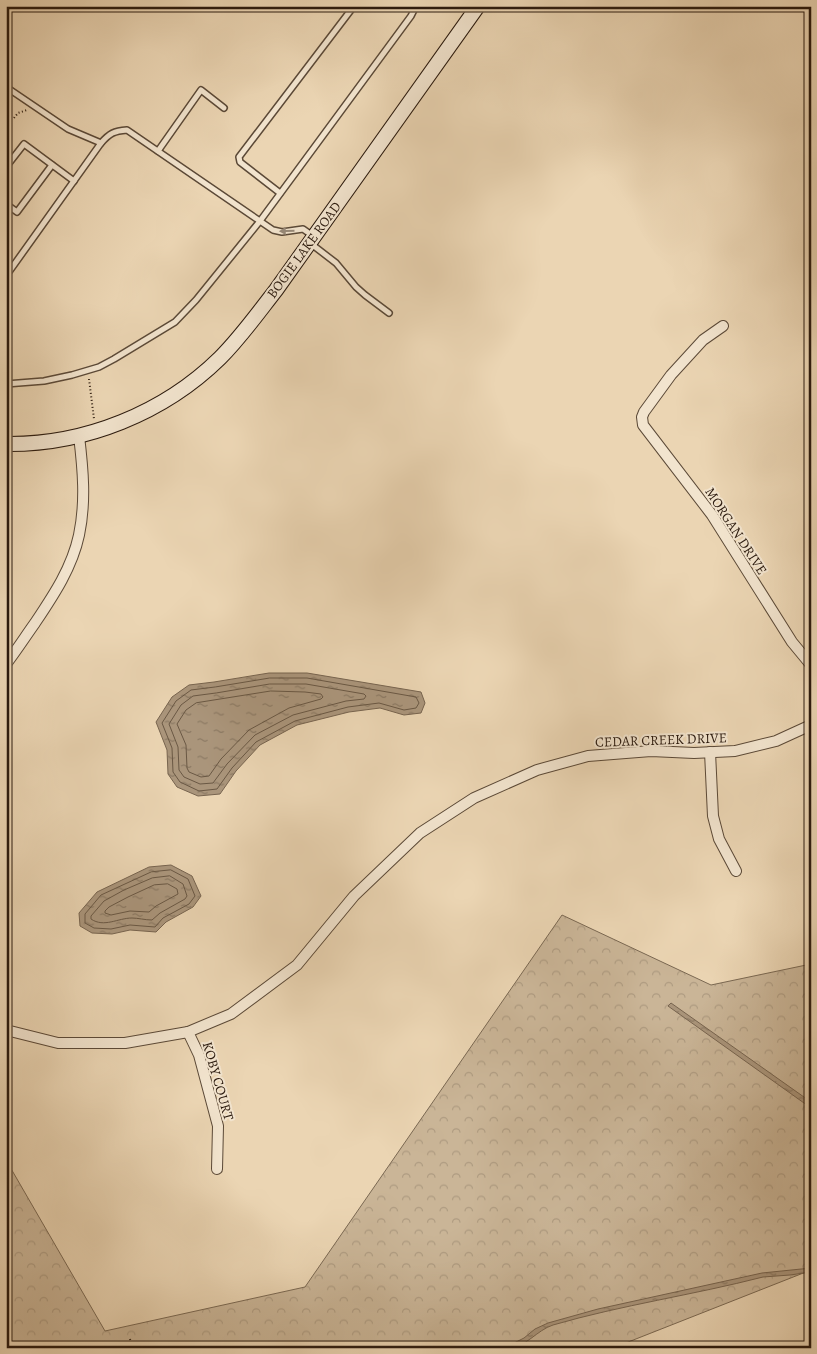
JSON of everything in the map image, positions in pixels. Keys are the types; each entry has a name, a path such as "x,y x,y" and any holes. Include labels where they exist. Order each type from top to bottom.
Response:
{"main road":[{"name":"BOGIE LAKE ROAD","path":"6,444 43,442 80,436 96,431 156,406 184,388 211,367 250,324 478,6"}],"street":[{"name":"MORGAN DRIVE","path":"723,326 703,340 672,375 644,412 642,417 643,425 712,515 792,642 811,665"},
{"path":"6,664 45,608 66,573 79,536 84,494 80,436"},
{"name":"CEDAR CREEK DRIVE","path":"6,1030 58,1043 125,1043 188,1032 231,1014 298,965 354,896 420,833 474,798 537,770 588,756 652,751 694,753 735,751 776,741 811,725"},
{"path":"710,752 713,816 719,839 736,871"},
{"name":"KOBY COURT","path":"188,1032 199,1056 218,1126 217,1168"}],"lane":[{"path":"280,193 240,162 239,157 354,6"},
{"path":"6,384 44,381 99,367 175,322 196,300 260,221 411,16 416,6"},
{"path":"6,88 68,129 101,143"},
{"path":"158,151 201,90 224,108"},
{"path":"6,276 101,143 110,134 127,130 273,230 282,232 303,229 364,295 389,313"},
{"path":"6,167 24,144 74,181"},
{"path":"6,204 17,212 52,165"}],"path":[{"path":"88,370 96,431"},
{"path":"130,1339 132,1348"}],"green space":[{"path":"562,915 711,985 811,964 811,1270 613,1348 6,1348 6,1160 105,1331 305,1287"}],"water":[{"path":"269,673 307,673 421,692 425,703 421,713 404,715 380,708 349,712 297,725 260,745 236,771 220,794 198,796 177,787 168,774 167,750 156,722 172,697 189,685"},
{"path":"171,865 192,876 201,896 193,907 166,922 156,932 130,930 112,934 92,933 80,926 79,913 97,892 149,867"},
{"path":"671,1003 811,1102 811,1108 668,1006"},
{"path":"811,1268 811,1272 763,1277 579,1318 547,1327 526,1342 509,1348 535,1329 548,1323 598,1309 762,1273"}]}
